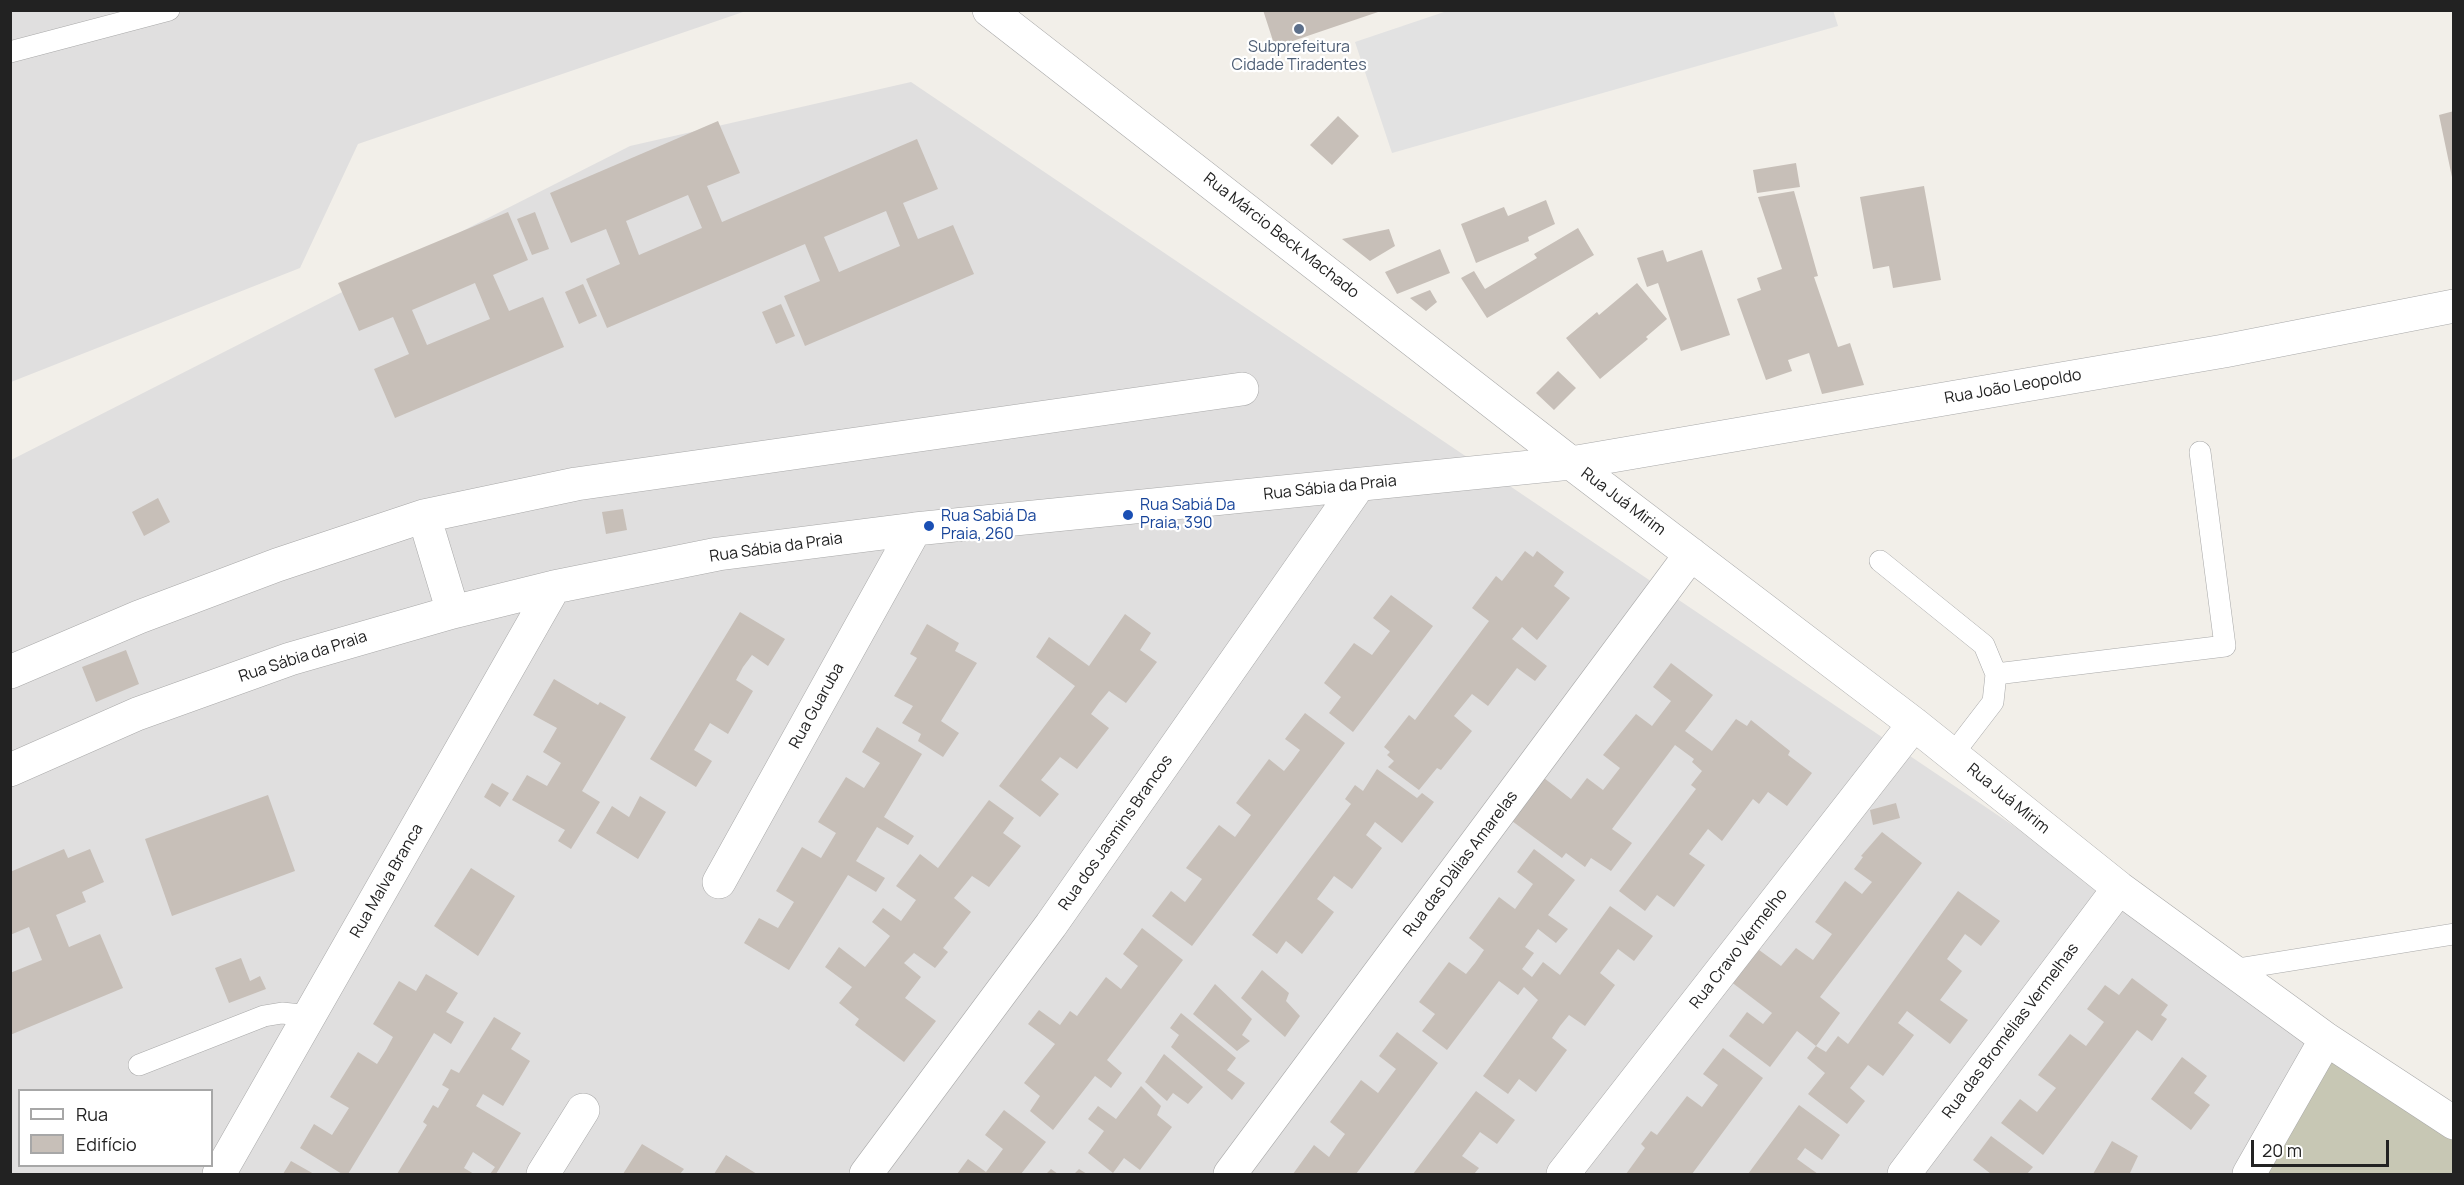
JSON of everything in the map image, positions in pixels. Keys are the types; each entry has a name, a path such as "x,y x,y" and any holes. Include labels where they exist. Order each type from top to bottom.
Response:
{"street":[{"name":"Rua Márcio Beck Machado","path":"989,10 1571,463"},
{"name":"Rua João Leopoldo","path":"1571,463 2224,351 2454,306"},
{"path":"10,672 139,617 277,565 424,516 576,484 1242,389"},
{"name":"Rua Sábia da Praia","path":"10,770 137,714 290,659 453,612 554,586 718,554 915,529 1571,463"},
{"name":"Rua Juá Mirim","path":"1571,463 1953,754 2119,888 2326,1039 2454,1123"},
{"name":"Rua dos Jasmins Brancos","path":"866,1174 1051,925 1358,486"},
{"path":"424,516 453,612"},
{"name":"Rua Guaruba","path":"718,882 915,529"},
{"name":"Rua das Dálias Amarelas","path":"1230,1174 1691,554"},
{"name":"Rua Malva Branca","path":"219,1174 554,586"},
{"name":"Rua Cravo Vermelho","path":"1563,1174 1914,724"},
{"name":"Rua das Bromélias Vermelhas","path":"1904,1174 2119,888"},
{"path":"2249,1174 2326,1039"},
{"path":"543,1174 583,1110"}],"lane":[{"path":"10,52 169,10"},
{"path":"1996,674 2225,646 2200,452"},
{"path":"1880,561 1984,645 1996,674 1993,702 1953,754"},
{"path":"2231,970 2454,933"},
{"path":"139,1065 264,1016 282,1013 310,1016"}],"shaded area":[{"path":"1833,10 1838,26 1392,153 1355,42 1447,11"},
{"path":"11,11 746,11 358,144 300,268 11,382"},
{"path":"911,82 2454,1123 2453,1174 11,1174 11,460 630,146"},
{"path":"2326,1039 2453,1123 2453,1174 2249,1174"}],"building":[{"name":"Subprefeitura Cidade Tiradentes","path":"1263,10 1381,10 1381,11 1275,47"},
{"path":"2454,111 2454,182 2453,182 2439,115"},
{"path":"1338,116 1359,136 1332,165 1310,145"},
{"path":"718,121 740,173 707,186 722,222 917,139 938,189 903,203 918,239 953,225 974,274 805,346 784,296 820,281 805,244 607,328 586,279 620,264 606,229 571,243 550,193","holes":["688,195 702,228 639,255 626,221","886,211 900,246 839,272 824,237"]},
{"path":"1796,163 1800,187 1757,193 1753,170"},
{"path":"1924,186 1941,280 1893,288 1889,266 1873,269 1860,197"},
{"path":"1794,191 1818,276 1814,277 1838,347 1850,343 1864,385 1822,394 1809,353 1788,360 1792,371 1766,380 1737,299 1761,290 1757,278 1782,269 1758,197"},
{"path":"1546,200 1555,224 1528,237 1529,241 1476,263 1461,224 1504,207 1508,216"},
{"path":"508,212 528,260 493,275 509,311 543,297 564,347 395,418 374,369 409,354 393,317 359,331 338,283","holes":["475,283 490,319 427,345 412,310"]},
{"path":"535,212 549,249 532,255 517,219"},
{"path":"1578,228 1594,255 1487,318 1461,278 1474,271 1485,289 1537,258 1534,254"},
{"path":"1389,229 1395,246 1370,261 1342,239"},
{"path":"1440,249 1450,273 1397,294 1385,272"},
{"path":"1663,250 1667,262 1702,250 1730,335 1681,351 1658,283 1647,287 1637,258"},
{"path":"1637,283 1667,319 1646,337 1648,339 1600,379 1566,338 1597,312 1599,315"},
{"path":"583,284 597,316 579,324 565,292"},
{"path":"1430,290 1437,302 1426,311 1410,298"},
{"path":"781,304 795,336 776,344 762,312"},
{"path":"1558,371 1576,388 1554,410 1536,393"},
{"path":"158,498 170,522 144,536 132,512"},
{"path":"623,509 627,530 606,534 602,512"},
{"path":"1525,551 1533,557 1537,551 1564,572 1554,586 1570,598 1537,640 1522,627 1512,639 1547,666 1535,681 1517,668 1488,706 1472,694 1454,716 1472,731 1441,770 1437,768 1419,790 1388,767 1394,761 1387,755 1390,752 1384,747 1409,715 1415,720 1489,621 1472,608 1496,576 1502,581"},
{"path":"1391,595 1433,626 1353,732 1329,713 1341,697 1324,683 1354,643 1372,655 1390,631 1373,618"},
{"path":"740,612 785,639 768,666 752,655 743,667 736,680 753,691 728,734 710,723 694,750 712,761 696,787 650,759"},
{"path":"1125,614 1151,633 1140,650 1157,662 1126,703 1109,691 1099,703 1091,714 1109,728 1077,769 1060,757 1041,780 1059,794 1040,817 999,786 1075,686 1036,657 1049,637 1089,666"},
{"path":"927,624 959,643 955,651 977,663 941,721 959,733 943,757 918,741 921,734 902,723 913,706 894,696 917,658 910,654"},
{"path":"126,650 139,684 96,702 82,667"},
{"path":"1671,663 1713,695 1685,731 1712,751 1736,719 1747,726 1751,720 1790,751 1788,755 1812,773 1787,806 1768,792 1759,804 1753,799 1722,841 1708,829 1689,854 1705,865 1674,907 1657,895 1645,911 1619,891 1696,789 1691,785 1702,771 1692,762 1694,759 1675,745 1612,829 1632,843 1611,871 1591,858 1585,867 1566,853 1562,858 1512,821 1544,778 1571,799 1587,778 1603,790 1620,768 1603,755 1636,714 1652,726 1671,701 1653,687"},
{"path":"554,679 598,705 600,702 626,717 582,791 600,802 571,849 558,841 565,830 512,800 527,775 547,786 561,763 543,752 557,728 533,715"},
{"path":"1305,713 1345,743 1192,946 1152,916 1171,891 1185,902 1194,890 1202,879 1186,868 1219,825 1235,837 1251,815 1236,803 1269,759 1284,771 1292,761 1300,750 1285,739"},
{"path":"877,727 922,754 884,817 914,836 908,845 877,827 856,861 885,878 876,892 848,875 789,970 744,943 759,918 778,928 794,902 776,891 802,847 821,858 836,833 818,822 846,777 864,788 880,763 862,752"},
{"path":"1377,769 1417,798 1422,793 1434,802 1402,843 1375,822 1366,835 1382,848 1352,889 1334,876 1317,899 1334,912 1302,954 1286,941 1277,954 1252,935 1351,804 1345,799 1355,785 1363,791"},
{"path":"492,783 509,793 500,807 484,797"},
{"path":"268,795 295,871 172,916 145,839"},
{"path":"640,796 666,812 638,859 596,833 612,806 629,817"},
{"path":"989,800 1014,818 1003,833 1021,846 989,887 972,876 954,898 971,912 943,948 948,952 935,968 914,953 904,963 921,977 905,998 936,1021 904,1062 855,1025 859,1019 839,1003 852,987 825,967 839,947 865,967 890,936 872,922 883,908 901,921 916,900 896,886 920,854 938,868"},
{"path":"1896,803 1900,818 1873,825 1870,810"},
{"path":"1882,832 1922,863 1820,997 1840,1013 1816,1046 1797,1031 1770,1067 1729,1036 1747,1012 1763,1024 1772,1013 1730,981 1755,947 1781,966 1796,948 1813,960 1832,934 1815,922 1845,881 1862,894 1872,882 1854,869 1863,857 1861,856"},
{"path":"64,849 68,858 90,849 104,882 82,892 86,902 56,915 69,947 100,934 123,988 10,1035 10,973 42,960 29,927 10,935 10,872"},
{"path":"1534,849 1575,880 1548,915 1568,929 1556,943 1538,929 1525,947 1534,953 1522,969 1532,977 1543,962 1560,975 1610,906 1653,936 1634,961 1618,949 1600,973 1615,985 1585,1026 1569,1015 1560,1026 1552,1038 1567,1050 1536,1092 1519,1079 1508,1094 1483,1076 1538,1000 1524,987 1518,995 1499,981 1447,1050 1422,1031 1435,1014 1419,1002 1449,962 1466,974 1475,963 1484,950 1469,938 1499,897 1515,909 1533,884 1517,872"},
{"path":"471,868 515,896 478,956 434,926"},
{"path":"1958,891 2000,921 1981,946 1965,934 1947,959 1962,971 1940,1000 1968,1020 1950,1044 1907,1011 1898,1023 1914,1035 1883,1076 1868,1065 1850,1088 1865,1101 1847,1124 1808,1094 1825,1073 1807,1058 1816,1046 1826,1052 1838,1036 1848,1044"},
{"path":"1142,928 1183,960 1107,1060 1122,1073 1111,1088 1095,1076 1053,1130 1030,1111 1040,1096 1024,1083 1055,1044 1028,1024 1039,1010 1060,1025 1070,1011 1077,1016 1106,977 1121,989 1138,966 1123,954"},
{"path":"241,958 250,981 260,976 266,989 229,1003 215,968"},
{"path":"1262,970 1289,993 1286,1001 1300,1016 1285,1037 1241,998"},
{"path":"426,974 458,993 446,1012 464,1022 451,1044 434,1033 348,1174 342,1174 300,1148 314,1124 332,1135 349,1108 330,1097 358,1052 377,1064 386,1050 393,1037 373,1024 399,981 416,991"},
{"path":"2132,978 2168,1005 2161,1015 2167,1019 2152,1041 2137,1030 2043,1155 2001,1123 2020,1099 2037,1112 2056,1088 2038,1075 2070,1034 2086,1046 2104,1022 2087,1009 2105,985 2119,995"},
{"path":"1215,984 1252,1019 1242,1035 1250,1041 1237,1051 1193,1014"},
{"path":"1181,1013 1236,1058 1227,1070 1245,1083 1232,1100 1171,1047 1179,1035 1170,1028"},
{"path":"494,1017 521,1033 511,1049 530,1061 503,1106 483,1094 476,1106 521,1133 496,1174 490,1174 495,1167 473,1152 464,1168 474,1174 397,1174 427,1125 423,1122 433,1105 438,1108 449,1089 442,1085 451,1069 459,1073"},
{"path":"1397,1032 1438,1063 1356,1174 1293,1174 1314,1145 1329,1157 1345,1134 1330,1122 1361,1080 1378,1093 1396,1069 1379,1056"},
{"path":"1723,1048 1763,1078 1692,1174 1626,1174 1645,1148 1641,1144 1651,1131 1657,1135 1687,1096 1702,1107 1718,1085 1703,1074"},
{"path":"1164,1054 1203,1087 1188,1104 1173,1093 1167,1101 1145,1082"},
{"path":"2182,1057 2207,1076 2194,1093 2210,1105 2191,1130 2151,1099"},
{"path":"1141,1086 1161,1106 1157,1115 1172,1127 1140,1170 1124,1158 1113,1173 1088,1153 1104,1131 1088,1119 1098,1106 1116,1119"},
{"path":"1476,1091 1515,1120 1497,1144 1480,1132 1462,1156 1479,1168 1474,1174 1413,1174"},
{"path":"1799,1105 1840,1135 1822,1160 1805,1148 1797,1159 1818,1174 1748,1174"},
{"path":"1004,1110 1046,1142 1021,1174 957,1174 968,1159 986,1172 1003,1149 985,1135"},
{"path":"1991,1136 2033,1167 2027,1174 1991,1174 1973,1160"},
{"path":"2112,1141 2138,1156 2130,1173 2133,1174 2093,1174"},
{"path":"642,1144 684,1169 680,1174 623,1174"},
{"path":"726,1155 757,1174 714,1174"},
{"path":"291,1161 314,1174 283,1174"},
{"path":"1051,1169 1058,1174 1046,1174"},
{"path":"1079,1169 1087,1174 1074,1174"}],"place":[{"name":"Subprefeitura Cidade Tiradentes","path":"1299,29"},
{"name":"Rua Sabiá Da Praia, 390","path":"1128,515"},
{"name":"Rua Sabiá Da Praia, 260","path":"929,526"}]}
